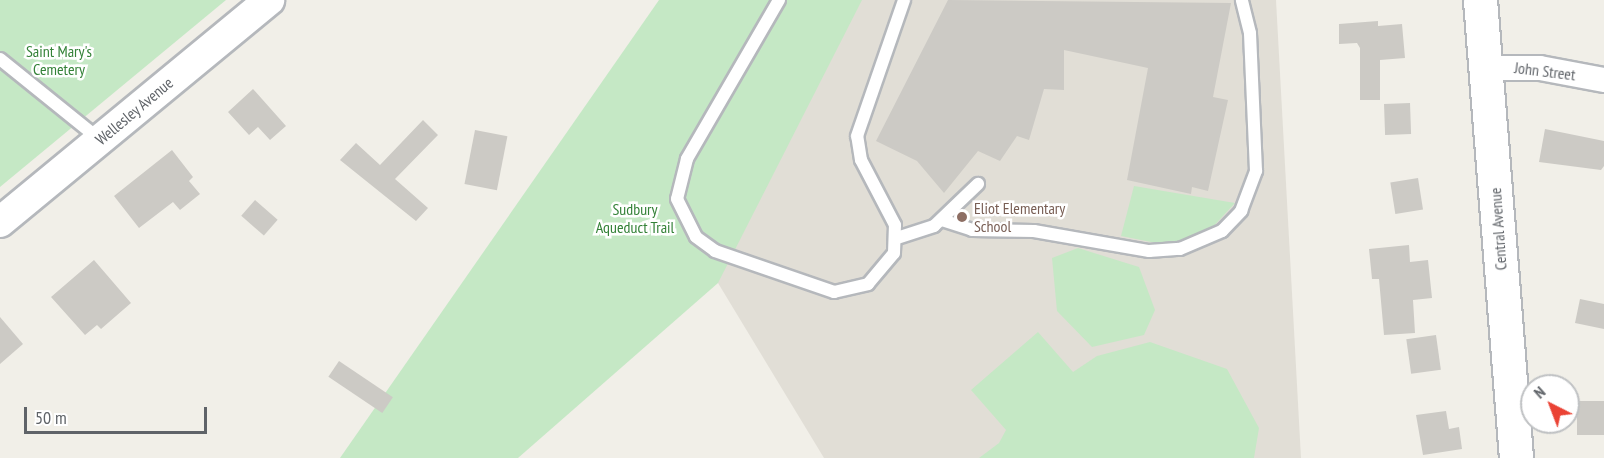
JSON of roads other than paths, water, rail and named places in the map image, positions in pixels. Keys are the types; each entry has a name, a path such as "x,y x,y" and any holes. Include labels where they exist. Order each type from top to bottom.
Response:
{"main road":[{"name":"Central Avenue","path":"1480,0 1516,458"}],"street":[{"name":"Wellesley Avenue","path":"0,222 269,0"},
{"name":"John Street","path":"1485,68 1540,68 1604,80"}],"lane":[{"path":"779,0 682,170 677,199 683,217 696,237 728,257 834,292 858,289 878,277 891,260 897,238 891,213 861,160 857,136 903,0"},
{"path":"942,220 972,230 1034,231 1149,251 1180,249 1222,231 1241,211 1256,171 1250,33 1242,0"},
{"path":"0,59 99,139"},
{"path":"897,238 942,220 978,184"}],"place":[{"name":"Eliot Elementary School","path":"962,217"}],"park label":[{"name":"Saint Mary's Cemetery","path":"59,60"},
{"name":"Sudbury Aqueduct Trail","path":"635,218"}]}
